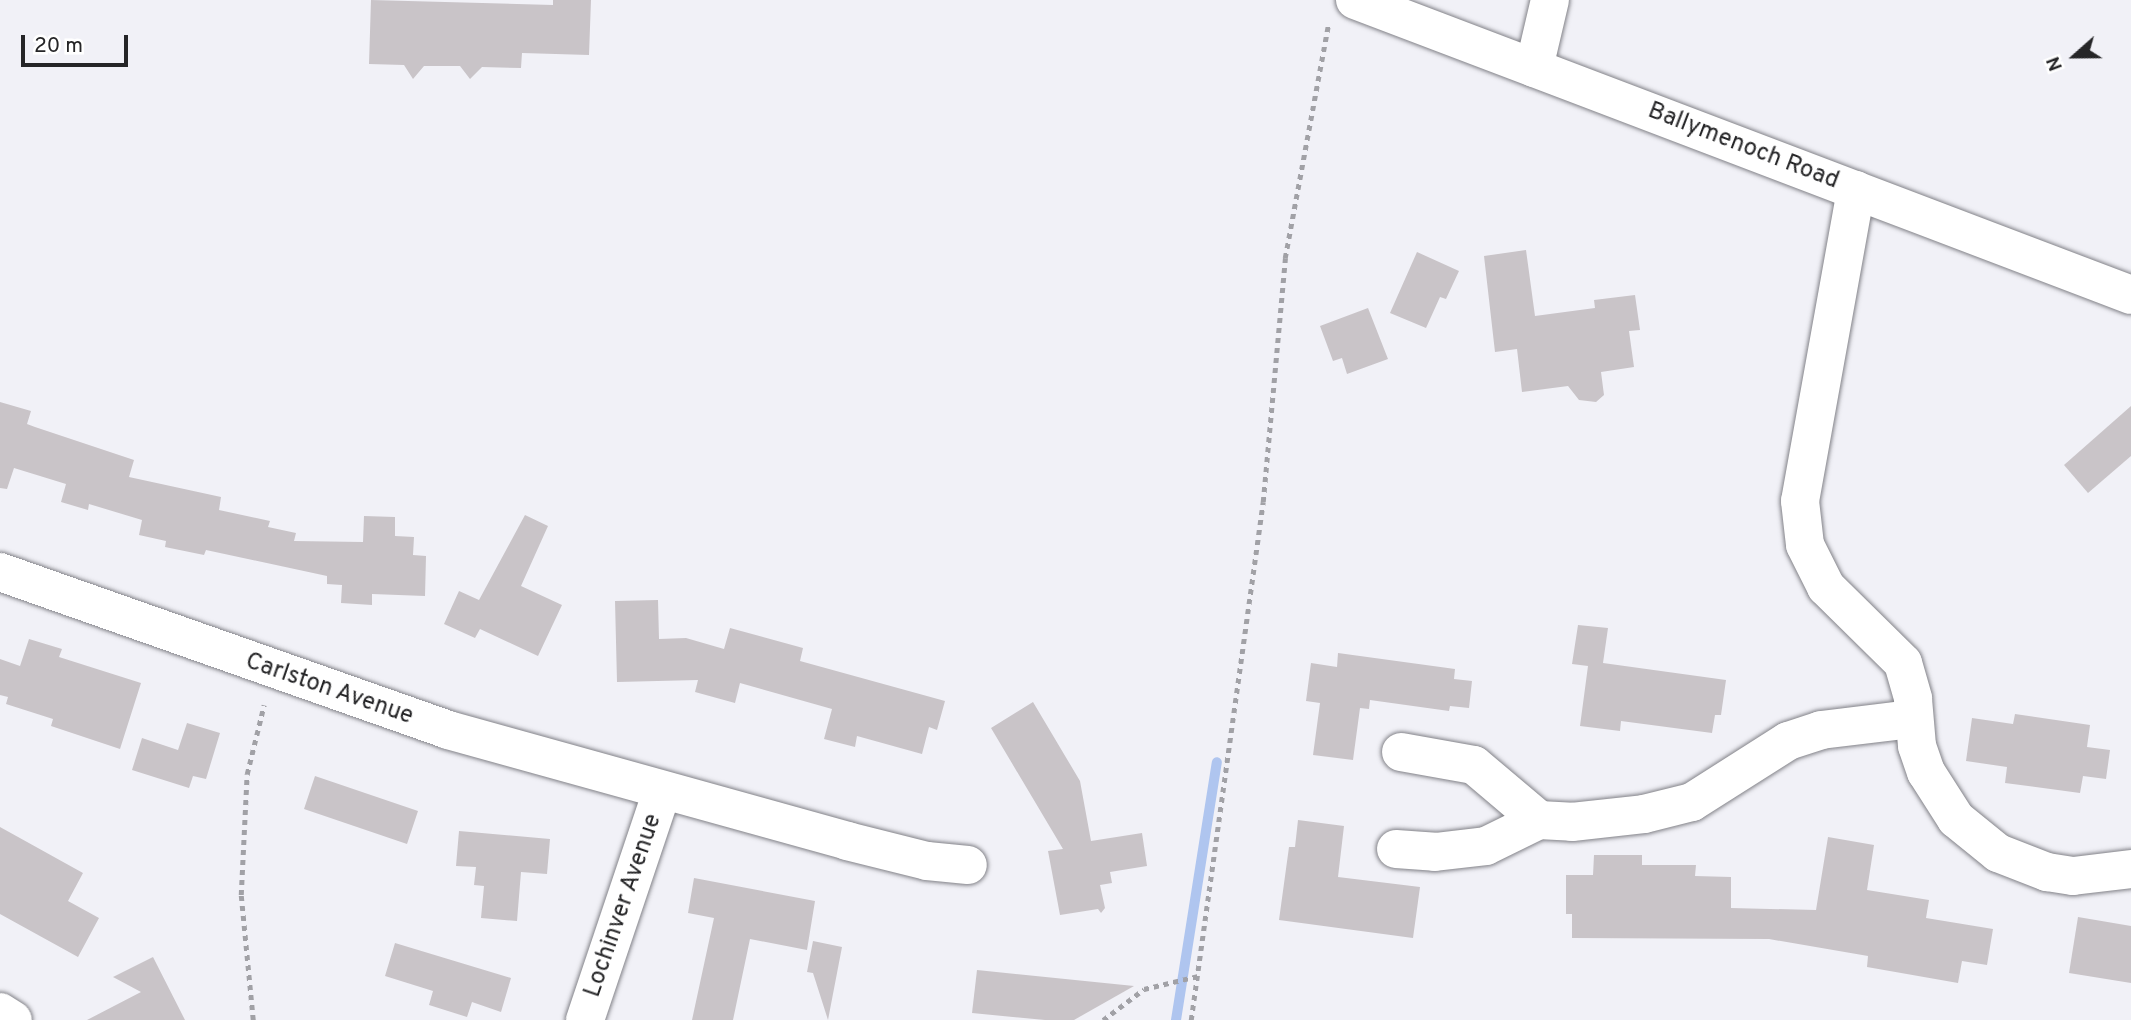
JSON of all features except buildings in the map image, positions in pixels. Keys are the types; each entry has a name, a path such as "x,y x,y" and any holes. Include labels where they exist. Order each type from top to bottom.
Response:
{"street":[{"path":"1534,68 1550,0"},
{"name":"Ballymenoch Road","path":"1343,7 1534,68 2131,295"},
{"path":"1856,190 1800,501 1805,545 1826,587 1903,663 1913,699 1912,719 1926,772 1939,797 1987,846 2046,872 2073,876 2131,869"},
{"name":"Carlston Avenue","path":"0,572 273,671 448,730 662,791 927,861 968,865"},
{"path":"1396,849 1435,852 1486,846 1539,820 1572,822 1644,814 1692,802 1788,741 1847,725 1912,719"},
{"path":"1401,752 1474,765 1539,820"},
{"name":"Lochinver Avenue","path":"585,1020 662,791"},
{"path":"0,1012 13,1020"}],"path":[{"path":"1191,1020 1263,502 1285,258 1343,7"},
{"path":"253,1020 241,895 247,774 273,671"},
{"path":"1102,1020 1144,989 1199,976"}],"waterway":[{"path":"1176,1020 1217,762"}]}
